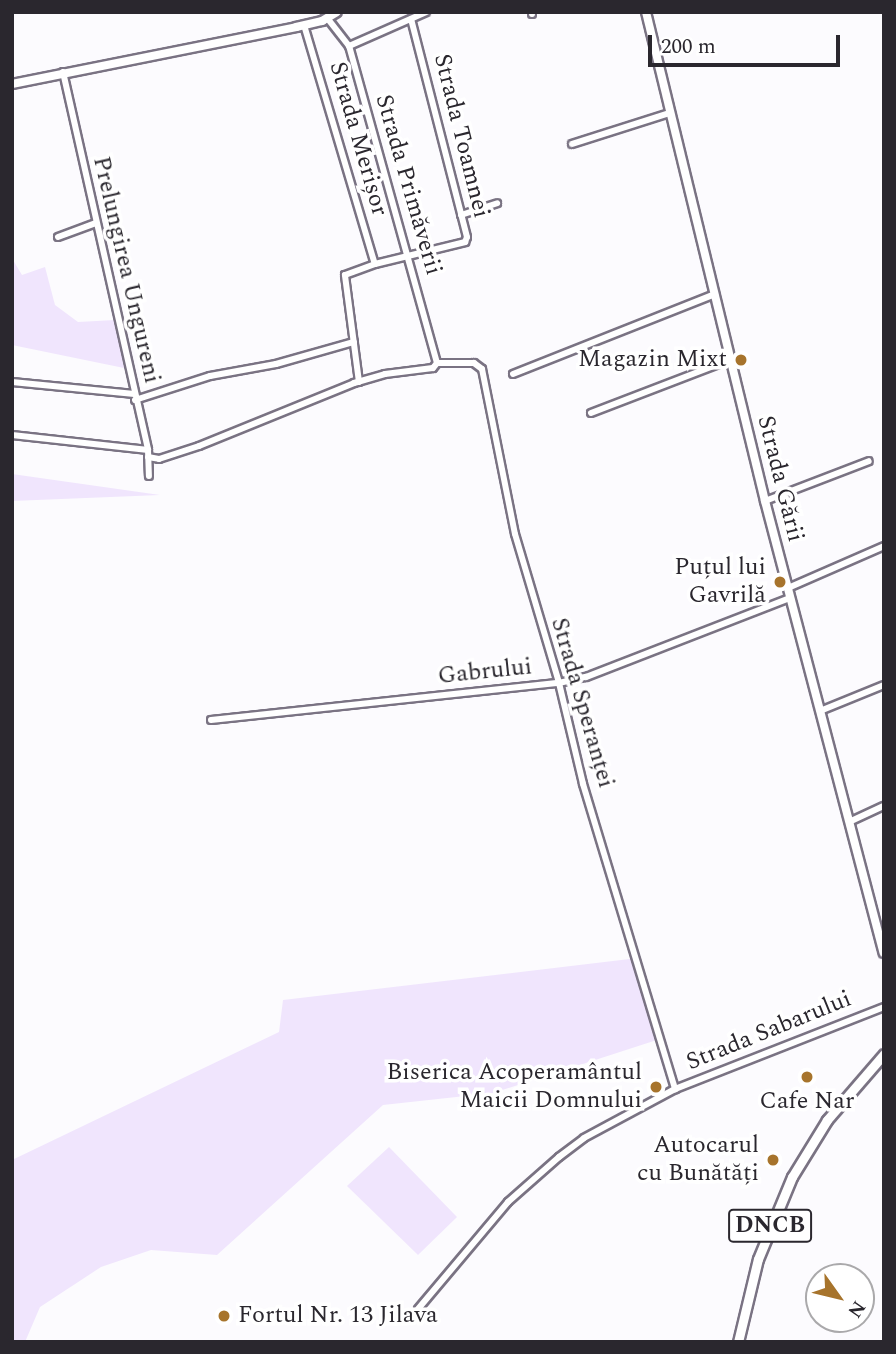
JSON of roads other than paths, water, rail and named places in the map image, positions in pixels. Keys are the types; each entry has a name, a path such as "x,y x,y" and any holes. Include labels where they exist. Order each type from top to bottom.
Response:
{"main road":[{"path":"12,84 304,25 328,19 337,12"},
{"name":"Strada Gării","path":"646,12 729,359 884,953"},
{"name":"DNCB","path":"738,1342 758,1259 792,1177 839,1105 884,1054"}],"street":[{"path":"349,46 426,12"},
{"name":"Strada Primăverii","path":"328,19 349,46 408,256 435,365"},
{"name":"Strada Toamnei","path":"359,382 345,275 375,264 465,242 467,237 411,19"},
{"name":"Strada Merișor","path":"304,25 375,264"},
{"name":"Prelungirea Ungureni","path":"63,72 148,453 149,476"},
{"path":"572,144 670,113"},
{"path":"461,215 497,203"},
{"path":"58,237 96,223"},
{"path":"513,374 713,295"},
{"path":"12,382 134,397 210,376 276,364 354,341"},
{"path":"592,413 729,359"},
{"name":"Strada Speranței","path":"435,365 474,363 482,369 515,534 559,683 583,783 675,1089"},
{"path":"12,435 148,453 159,459 199,446 359,382 385,374 435,365"},
{"path":"765,501 869,461"},
{"path":"788,588 884,546"},
{"name":"Gabrului","path":"211,720 559,683 586,677 790,598"},
{"path":"820,711 884,685"},
{"path":"849,822 884,806"},
{"name":"Strada Sabarului","path":"418,1308 486,1225 559,1157 616,1120 675,1089 884,1007"}],"place":[{"name":"Magazin Mixt","path":"741,360"},
{"name":"Puțul lui Gavrilă","path":"780,582"},
{"name":"Cafe Nar","path":"807,1077"},
{"name":"Biserica Acoperamântul Maicii Domnului","path":"656,1087"},
{"name":"Autocarul cu Bunătăți","path":"773,1160"},
{"name":"Fortul Nr. 13 Jilava","path":"224,1316"}]}
